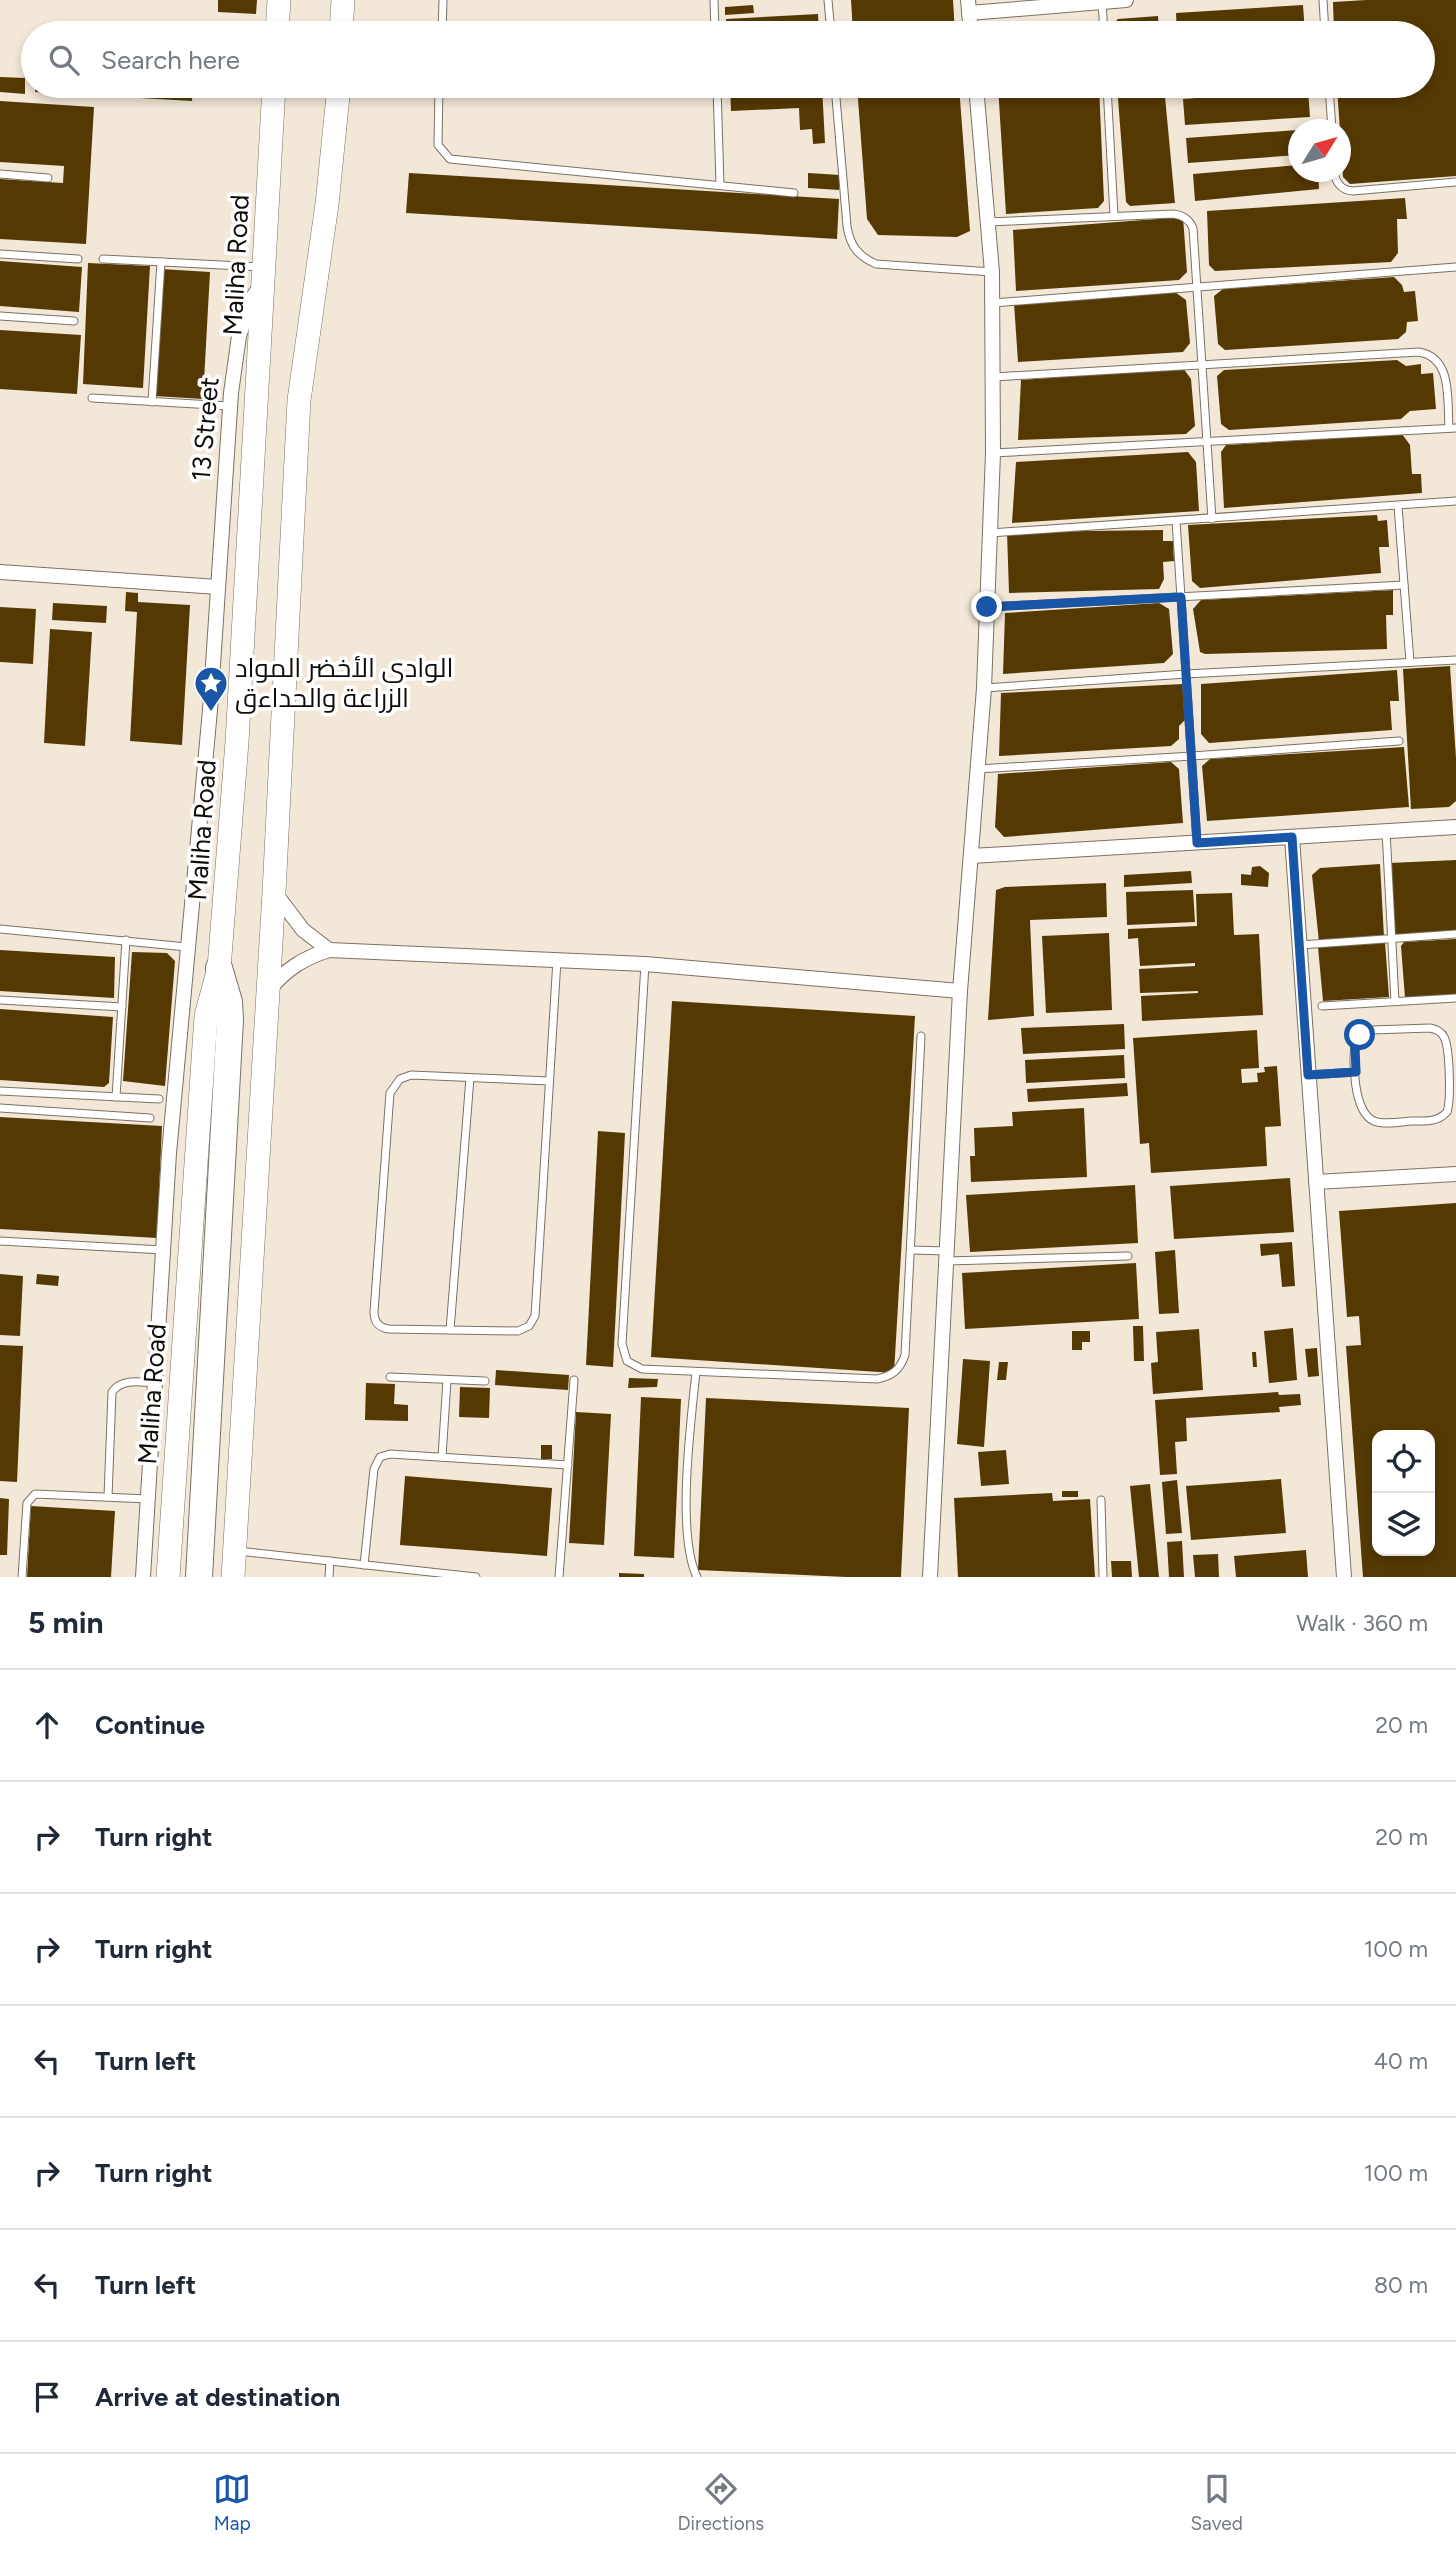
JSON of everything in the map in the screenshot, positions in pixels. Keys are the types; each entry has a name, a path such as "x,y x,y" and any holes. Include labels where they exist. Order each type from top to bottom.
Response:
{"highway":[{"path":"199,1577 230,1020 229,1002 219,968"}],"main road":[{"path":"278,21 279,0"},
{"path":"342,21 343,0"},
{"name":"Maliha Road","path":"168,1577 206,1016 219,968 237,742 273,98"},
{"path":"233,1577 274,892 299,401 330,180 338,98"}],"street":[{"path":"969,6 1126,0"},
{"path":"930,1577 960,991 984,688 993,453 992,272 976,98"},
{"name":"13 Street","path":"143,1577 163,1250 187,947 210,710 230,406 239,336 263,274"},
{"path":"0,572 218,587"},
{"path":"971,856 1456,827"},
{"path":"1292,837 1344,1577"},
{"path":"274,892 303,930 328,950"},
{"path":"267,993 293,965 328,950 645,964 960,991"},
{"path":"1316,1182 1456,1174"}],"lane":[{"path":"442,21 443,0"},
{"path":"714,0 715,21"},
{"path":"828,0 830,21"},
{"path":"1323,0 1324,21"},
{"path":"1102,2 1103,21"},
{"path":"439,98 438,145 450,159 794,192"},
{"path":"716,98 720,186"},
{"path":"836,98 847,226 849,239 855,250 864,259 876,264 992,272"},
{"path":"1108,98 1114,216"},
{"path":"1330,98 1331,119"},
{"path":"0,174 48,178"},
{"path":"1337,182 1340,187 1353,191 1456,182"},
{"path":"988,222 1173,214 1185,218 1193,228 1212,519"},
{"path":"0,254 78,259"},
{"path":"103,260 161,262 263,274"},
{"path":"152,402 161,262"},
{"path":"993,303 1456,267"},
{"path":"0,316 74,321"},
{"path":"993,453 1452,428 1445,374 1436,358 1428,353 994,377"},
{"path":"92,398 230,406"},
{"path":"989,533 1456,501"},
{"path":"1398,506 1410,662"},
{"path":"1176,521 1197,843"},
{"path":"987,607 1404,585"},
{"path":"984,688 1456,660"},
{"path":"978,769 1399,741"},
{"path":"1385,831 1395,1001"},
{"path":"0,929 187,947"},
{"path":"1299,945 1456,934"},
{"path":"116,1097 126,940"},
{"path":"549,1081 405,1076 395,1082 390,1093 374,1317 384,1329 518,1331 529,1326 535,1316 557,959"},
{"path":"645,964 622,1353 634,1367 877,1379 887,1378 902,1364 905,1354 921,1036"},
{"path":"1322,1006 1456,998"},
{"path":"0,1000 122,1007"},
{"path":"1435,1029 1442,1034 1446,1043 1449,1107 1443,1116 1433,1121 1374,1121 1363,1113 1360,1107 1356,1072 1356,1040 1365,1031 1435,1029"},
{"path":"1308,1075 1356,1072"},
{"path":"450,1330 470,1078"},
{"path":"0,1091 159,1100"},
{"path":"0,1108 150,1118"},
{"path":"0,1241 163,1250"},
{"path":"911,1250 947,1256 1128,1256"},
{"path":"696,1372 687,1504 688,1548 697,1577"},
{"path":"390,1377 485,1381"},
{"path":"442,1457 447,1380"},
{"path":"559,1577 574,1380"},
{"path":"108,1497 112,1392 117,1385 125,1382 155,1382"},
{"path":"365,1565 377,1460 390,1454 568,1465"},
{"path":"22,1577 26,1509 30,1497 41,1493 148,1499"},
{"path":"1101,1500 1103,1577"},
{"path":"234,1550 476,1577"},
{"path":"329,1577 330,1561"}],"building":[{"path":"218,0 257,0 256,14 218,12"},
{"path":"851,0 953,0 954,21 852,21"},
{"path":"1456,0 1456,176 1350,184 1348,182 1351,182 1351,119 1339,119 1338,98 1435,98 1435,21 1334,21 1333,2"},
{"path":"753,5 754,13 725,15 725,7"},
{"path":"1303,5 1304,21 1176,21 1176,13"},
{"path":"818,14 818,21 726,21"},
{"path":"1158,16 1158,21 1116,21"},
{"path":"0,77 21,78 21,94 0,92"},
{"path":"140,98 192,98 192,101"},
{"path":"730,98 823,98 825,143 813,144 812,129 800,130 799,108 731,111"},
{"path":"858,98 960,98 970,231 957,237 878,235 867,219"},
{"path":"999,98 1100,98 1104,201 1098,208 1006,214"},
{"path":"1118,98 1165,98 1175,203 1130,206 1126,202"},
{"path":"1309,98 1310,117 1185,125 1183,99"},
{"path":"0,101 94,107 86,244 0,239 0,179 63,183 64,166 0,162"},
{"path":"1288,131 1288,156 1188,163 1186,138"},
{"path":"1288,166 1288,182 1319,182 1319,189 1195,201 1193,174"},
{"path":"409,173 839,199 837,239 406,213"},
{"path":"808,173 840,175 839,190 808,188"},
{"path":"1405,198 1407,219 1397,219 1398,253 1391,262 1215,271 1209,265 1207,211"},
{"path":"1183,217 1187,272 1179,280 1016,291 1013,230"},
{"path":"0,261 82,267 79,312 0,306"},
{"path":"88,263 150,266 143,388 83,384"},
{"path":"161,269 210,272 203,399 154,396"},
{"path":"1394,277 1402,285 1404,292 1415,291 1418,321 1407,322 1406,332 1398,339 1225,350 1218,344 1214,296 1223,289"},
{"path":"1175,292 1186,300 1190,343 1183,352 1018,362 1014,303"},
{"path":"0,330 81,335 77,394 0,389"},
{"path":"1397,360 1406,366 1421,364 1421,374 1433,373 1436,409 1410,411 1401,419 1229,430 1221,424 1217,376 1224,370"},
{"path":"1183,368 1191,379 1195,426 1186,434 1018,440 1021,380"},
{"path":"1402,434 1410,445 1412,474 1421,474 1422,493 1224,508 1221,452 1226,445"},
{"path":"1188,452 1196,462 1199,511 1012,523 1016,462"},
{"path":"1377,515 1378,521 1387,520 1389,547 1379,547 1381,573 1200,588 1192,581 1188,525"},
{"path":"1163,530 1163,541 1173,541 1174,561 1163,562 1164,579 1159,589 1009,593 1007,532"},
{"path":"1393,590 1393,615 1386,615 1387,649 1200,652 1193,609 1201,600"},
{"path":"126,592 138,593 138,602 190,605 182,745 130,741 137,612 125,611"},
{"path":"53,603 107,606 106,623 52,620"},
{"path":"1159,603 1169,609 1173,654 1164,663 1003,674 1005,613"},
{"path":"0,607 36,609 33,664 0,662"},
{"path":"50,629 92,632 85,746 44,743"},
{"path":"1450,666 1456,801 1449,807 1411,809 1403,669"},
{"path":"1397,670 1399,701 1390,701 1392,730 1209,743 1201,734 1201,684"},
{"path":"1183,684 1187,718 1179,726 1179,739 1171,746 999,756 1001,693"},
{"path":"1404,747 1409,807 1207,821 1202,766 1210,759"},
{"path":"1171,762 1179,769 1183,823 1004,837 995,827 998,774"},
{"path":"1456,860 1456,933 1394,936 1390,863"},
{"path":"1380,864 1384,937 1319,942 1312,875 1320,868"},
{"path":"1260,866 1269,873 1268,887 1241,885 1241,874 1251,875 1252,867"},
{"path":"1191,871 1192,883 1124,887 1124,875"},
{"path":"1106,883 1107,917 1030,920 1034,1016 988,1020 996,890 1005,887"},
{"path":"1193,890 1195,922 1127,925 1126,892"},
{"path":"1232,893 1234,935 1259,934 1263,1015 1142,1021 1141,996 1198,991 1140,993 1139,969 1195,966 1195,963 1140,966 1138,938 1128,939 1128,929 1197,926 1196,894"},
{"path":"1109,933 1112,1010 1046,1013 1042,936"},
{"path":"1456,939 1456,994 1405,998 1401,946 1404,942"},
{"path":"1385,942 1389,997 1323,1001 1318,947"},
{"path":"0,950 115,957 114,998 0,991"},
{"path":"132,952 167,953 175,961 165,1086 123,1081"},
{"path":"672,1001 915,1016 894,1373 651,1357"},
{"path":"0,1009 113,1017 109,1083 104,1087 0,1080"},
{"path":"1124,1024 1125,1049 1023,1054 1021,1028"},
{"path":"1257,1030 1259,1068 1241,1069 1242,1083 1258,1082 1257,1073 1265,1072 1264,1067 1277,1066 1281,1126 1265,1127 1267,1166 1151,1173 1149,1143 1140,1144 1133,1038"},
{"path":"1124,1055 1125,1078 1026,1083 1025,1060"},
{"path":"1127,1083 1128,1096 1028,1102 1027,1089"},
{"path":"1084,1108 1087,1177 971,1182 970,1156 975,1156 974,1128 1013,1126 1012,1112"},
{"path":"0,1117 162,1126 157,1238 0,1229"},
{"path":"598,1131 625,1133 613,1367 586,1365"},
{"path":"1290,1178 1294,1232 1174,1239 1170,1186"},
{"path":"1135,1185 1138,1243 970,1252 966,1195"},
{"path":"1456,1203 1456,1577 1363,1577 1346,1346 1361,1345 1359,1316 1347,1317 1339,1211"},
{"path":"1292,1242 1295,1286 1282,1287 1279,1254 1261,1256 1260,1244"},
{"path":"1175,1250 1179,1313 1159,1314 1155,1252"},
{"path":"1136,1263 1139,1319 965,1329 962,1273"},
{"path":"0,1274 23,1276 20,1336 0,1335"},
{"path":"37,1274 59,1276 58,1286 36,1284"},
{"path":"1133,1326 1143,1326 1144,1361 1134,1361"},
{"path":"1293,1328 1297,1380 1269,1383 1264,1331"},
{"path":"1199,1329 1203,1390 1153,1394 1151,1363 1158,1362 1156,1332"},
{"path":"1072,1331 1090,1331 1090,1342 1082,1342 1082,1350 1072,1350"},
{"path":"0,1345 23,1346 17,1482 0,1481"},
{"path":"1317,1348 1319,1376 1308,1377 1305,1349"},
{"path":"1252,1352 1256,1352 1257,1367 1253,1367"},
{"path":"963,1359 990,1361 984,1447 957,1444"},
{"path":"999,1362 1008,1362 1006,1380 997,1380"},
{"path":"496,1370 569,1375 568,1390 495,1385"},
{"path":"629,1378 658,1379 657,1387 628,1388"},
{"path":"366,1383 395,1384 394,1404 408,1405 408,1421 365,1420"},
{"path":"460,1387 490,1388 489,1418 459,1417"},
{"path":"1278,1392 1279,1395 1300,1394 1301,1405 1279,1407 1280,1412 1186,1418 1187,1441 1175,1442 1177,1474 1160,1475 1155,1400"},
{"path":"641,1397 681,1399 674,1558 634,1556"},
{"path":"706,1398 909,1408 901,1577 698,1570"},
{"path":"576,1412 611,1414 604,1545 569,1543"},
{"path":"541,1445 552,1445 552,1459 541,1459"},
{"path":"1006,1450 1009,1484 981,1486 978,1452"},
{"path":"405,1476 552,1488 547,1556 400,1545"},
{"path":"1281,1479 1286,1533 1191,1540 1186,1486"},
{"path":"1177,1480 1182,1533 1166,1534 1162,1482"},
{"path":"1150,1484 1159,1577 1139,1577 1130,1486"},
{"path":"1062,1491 1078,1491 1078,1497 1062,1497"},
{"path":"1052,1493 1053,1501 1090,1499 1095,1577 958,1577 954,1498"},
{"path":"0,1498 9,1499 7,1555 0,1555"},
{"path":"31,1506 115,1511 111,1577 27,1577"},
{"path":"1182,1541 1184,1577 1169,1577 1167,1542"},
{"path":"1306,1550 1308,1577 1236,1577 1234,1556"},
{"path":"1218,1554 1219,1577 1195,1577 1193,1555"},
{"path":"1111,1561 1131,1561 1132,1577 1112,1577"},
{"path":"619,1573 644,1574 644,1577 619,1577"}],"place":[{"name":"الوادى الأخضر المواد الزراعة والحداءق","path":"211,713"}],"route":[{"path":"987,607 1181,597 1197,843 1292,837 1308,1075 1356,1072 1355,1047 1360,1035"}]}
